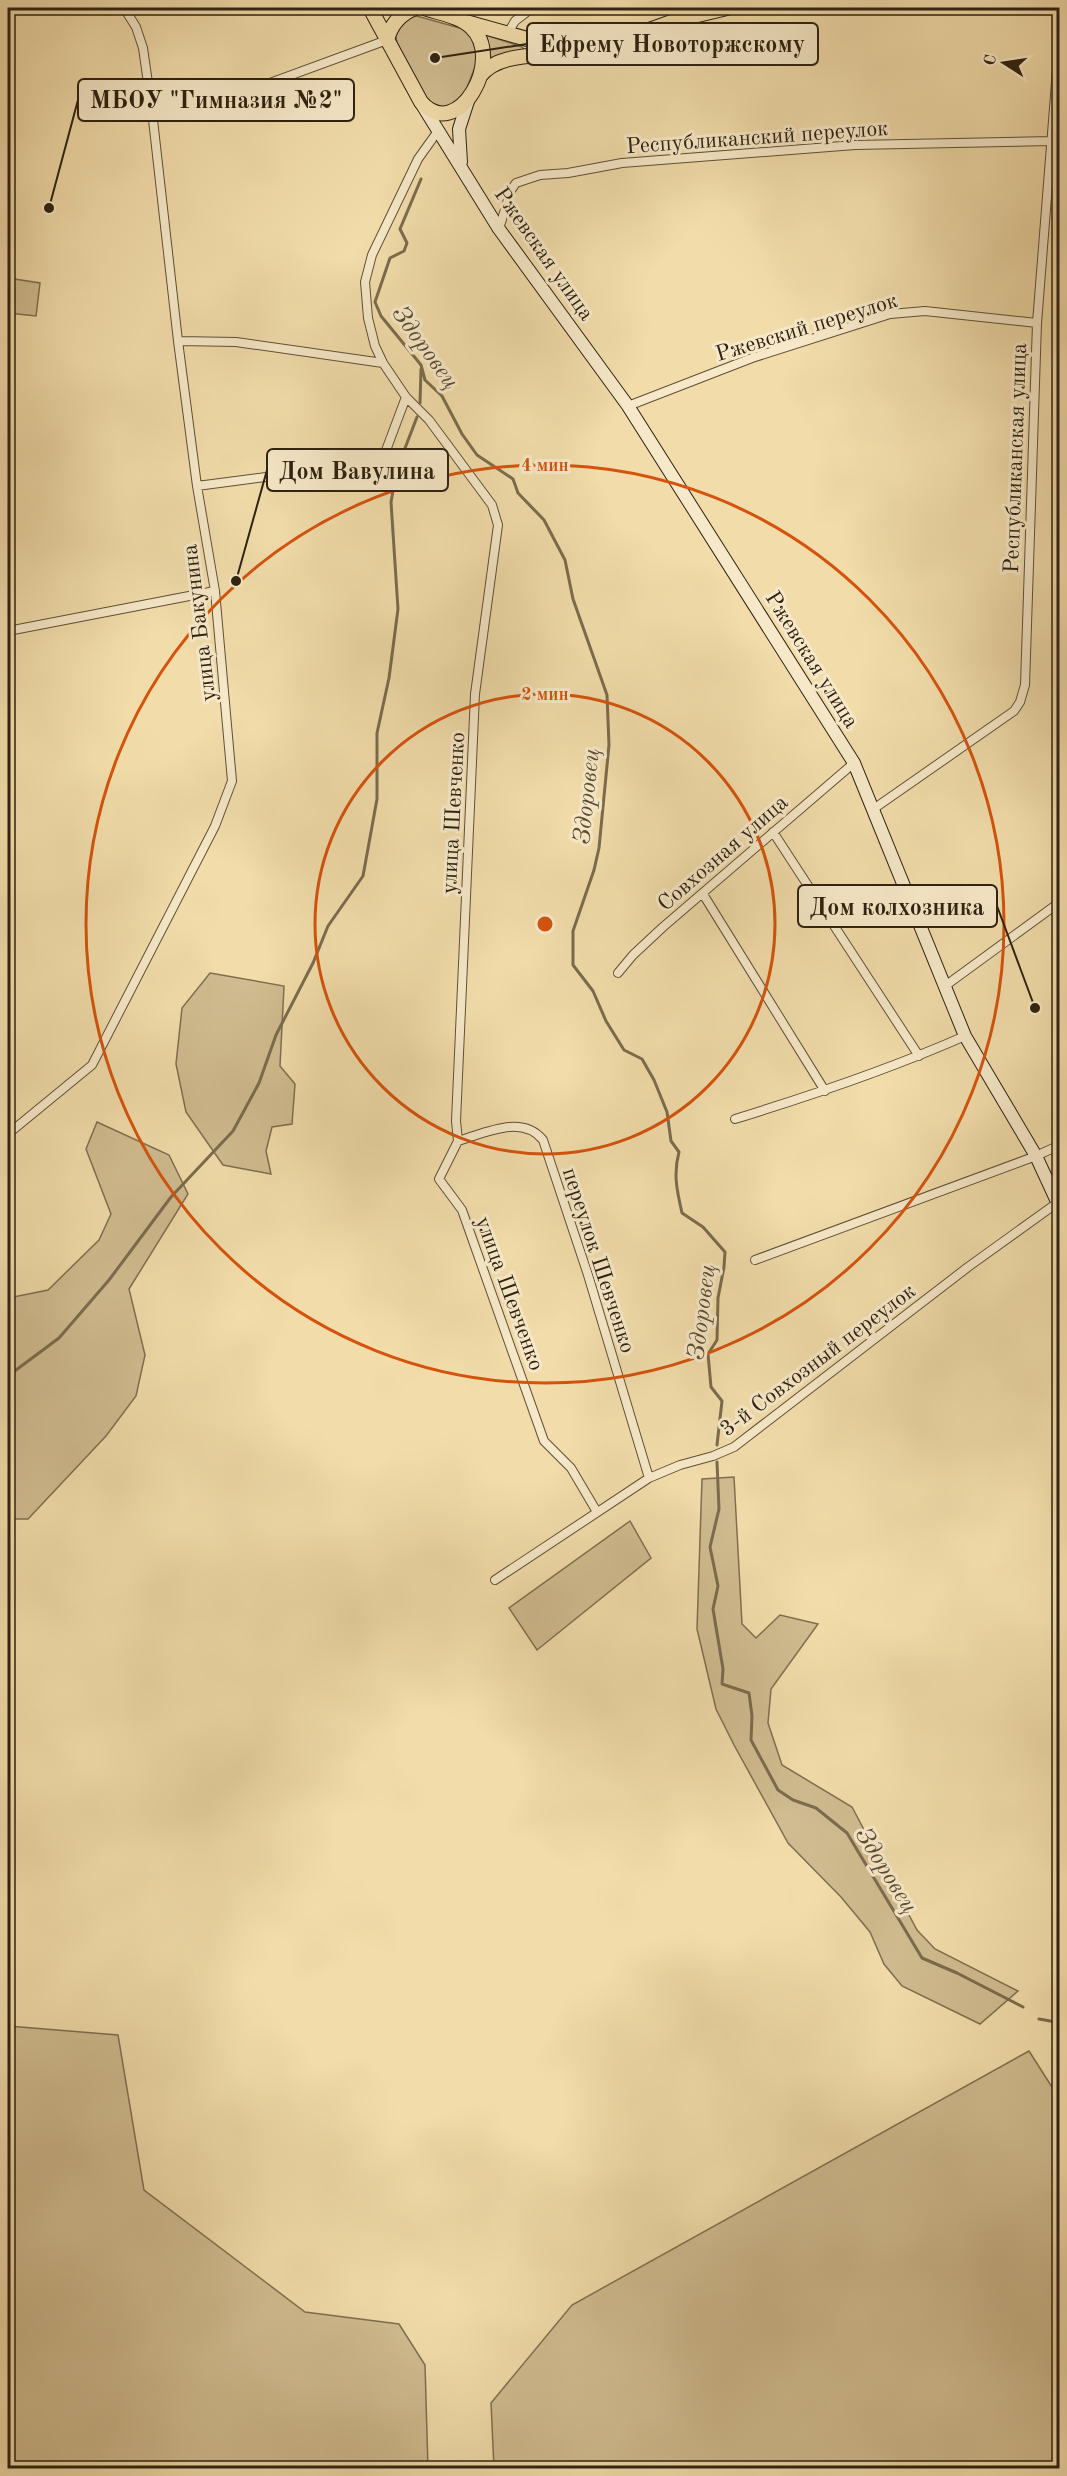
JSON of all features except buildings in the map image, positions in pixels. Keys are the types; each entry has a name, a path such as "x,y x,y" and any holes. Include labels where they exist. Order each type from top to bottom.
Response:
{"main road":[{"path":"370,8 421,102 431,110 444,113 457,110 469,97 480,76 484,61 483,46 476,32 465,22"},
{"path":"387,40 398,18 415,8"},
{"path":"424,8 465,22 556,47 586,50"},
{"path":"480,76 488,67 502,60 604,46 677,20 728,8"},
{"name":"Ржевская улица","path":"463,169 459,136 462,116 469,97"},
{"name":"Ржевская улица","path":"421,102 499,229 628,406 854,763 965,1036 1036,1156 1058,1206"}],"street":[{"name":"улица Бакунина","path":"8,1134 92,1065 215,826 232,781 215,591 197,486 152,111 143,48 136,27 124,8"},
{"path":"508,33 515,21 532,8"},
{"name":"Республиканская улица","path":"872,810 1014,711 1023,694 1026,671 1037,323 1052,141 1057,116 1059,32"},
{"path":"152,111 207,106 387,40"},
{"name":"улица Шевченко","path":"438,131 418,159 399,195 372,255 365,282 368,318 382,363 406,398 429,420 492,505 498,525 475,694 456,1121 458,1141 439,1179 462,1210 544,1441 570,1468 597,1512"},
{"name":"Республиканский переулок","path":"499,229 511,190 516,183 540,175 568,173 622,163 855,145 1052,141"},
{"name":"Ржевский переулок","path":"628,406 752,358 890,314 925,311 1037,323"},
{"path":"178,340 236,342 382,363"},
{"path":"197,486 343,467 376,465 384,453 406,398"},
{"path":"8,631 215,591"},
{"name":"Совхозная улица","path":"618,973 663,927 854,763"},
{"path":"773,832 919,1056"},
{"path":"703,894 825,1091"},
{"path":"945,986 1059,902"},
{"path":"735,1119 825,1091 965,1036"},
{"name":"переулок Шевченко","path":"458,1141 509,1126 536,1132 543,1140 588,1275 649,1478"},
{"path":"755,1260 1036,1156 1059,1145"},
{"name":"3-й Совхозный переулок","path":"495,1580 649,1478 734,1447 968,1267 1058,1206"}],"shaded area":[{"path":"413,15 467,30 475,38 477,62 464,95 444,109 428,101 397,43 396,36 400,24"},
{"path":"486,35 524,49 521,52 489,58"},
{"path":"8,278 40,283 36,316 8,313"},
{"path":"210,973 284,986 280,1066 295,1084 292,1124 272,1127 266,1151 271,1174 223,1165 186,1112 176,1064 182,1008"},
{"path":"97,1122 169,1155 188,1194 129,1289 145,1355 136,1396 106,1436 28,1519 8,1519 8,1298 48,1290 99,1240 111,1214 86,1149"},
{"path":"734,1477 742,1624 756,1638 780,1615 818,1624 771,1689 768,1723 782,1765 852,1807 917,1930 935,1949 1018,1991 980,2024 902,1986 884,1964 870,1932 841,1897 788,1843 716,1709 697,1629 702,1479"},
{"path":"630,1521 651,1558 537,1650 509,1608"},
{"path":"8,2026 118,2035 144,2190 305,2312 399,2324 425,2365 428,2468 8,2468"},
{"path":"1029,2051 1059,2098 1059,2468 494,2468 491,2403 572,2305"}],"waterway":[{"name":"Здоровец","path":"421,179 400,229 407,243 404,251 390,258 375,302 381,316 421,365 425,380 442,396 462,434 477,455 513,479 518,493 544,520 565,560 573,599 607,695 609,745 599,848 594,870 573,931 573,965 593,991 606,1021 624,1050 642,1059 654,1080 667,1112 671,1141 679,1152 676,1175 682,1213 703,1227 725,1252 718,1298 717,1340 708,1354 711,1387 722,1401 717,1445"},
{"path":"420,403 421,369"},
{"path":"8,1376 59,1338 109,1280 171,1197 233,1131 259,1083 276,1035 313,963 328,926 363,876 377,799 377,733 389,678 398,609 391,502 397,469 417,417"},
{"name":"Здоровец","path":"717,1462 719,1509 710,1547 718,1586 713,1609 723,1669 722,1684 749,1693 752,1716 751,1740 778,1790 793,1800 816,1808 847,1833 922,1958 1023,2007"},
{"name":"Здоровец","path":"1039,2019 1056,2022 1060,2027"}],"place":[{"name":"Ефрему Новоторжскому","path":"435,58"},
{"name":"МБОУ \"Гимназия №2\"","path":"49,208"},
{"name":"Дом Вавулина","path":"236,581"},
{"name":"Дом колхозника","path":"1035,1008"}]}
